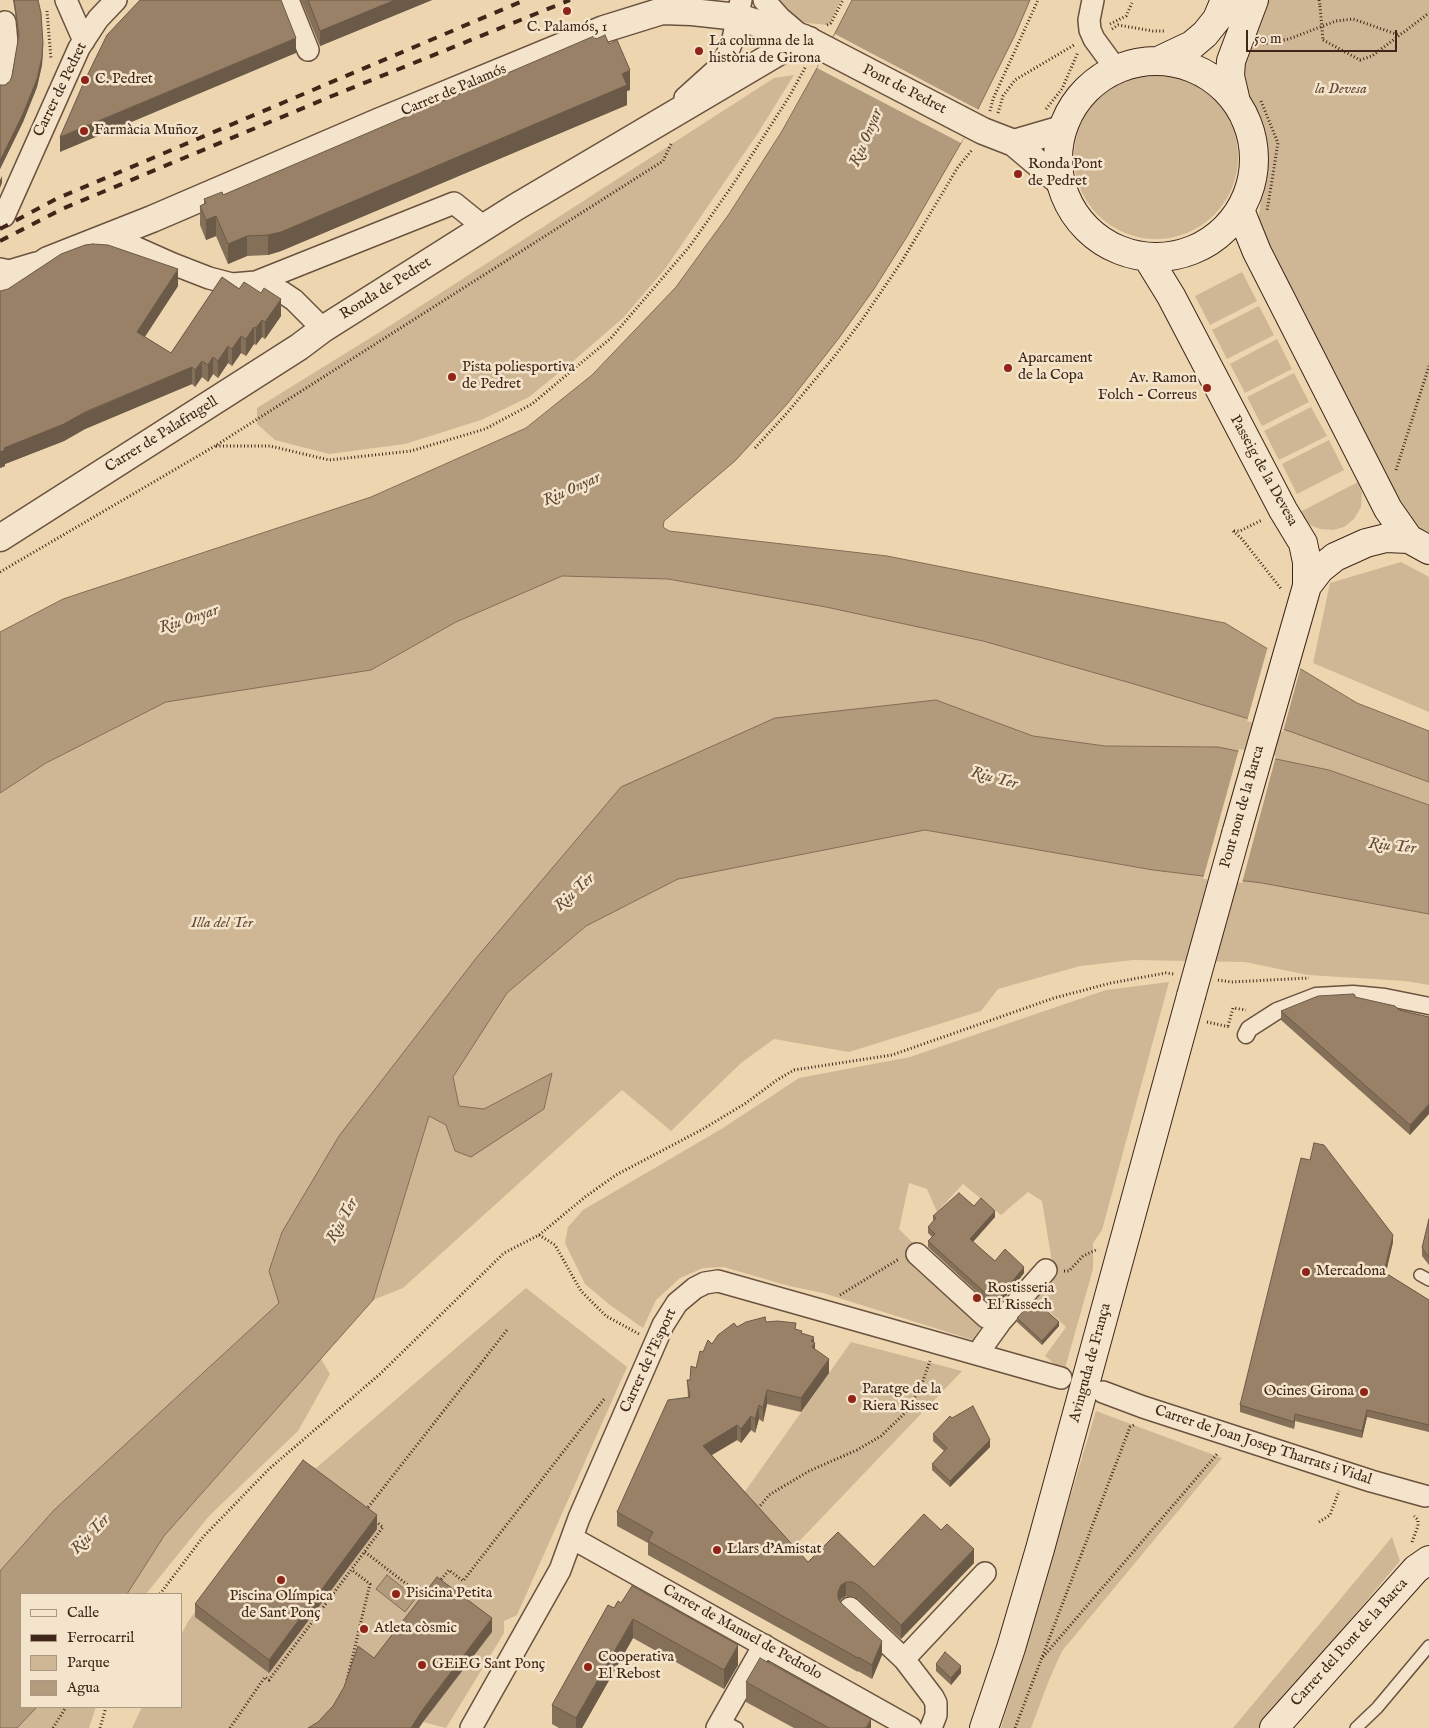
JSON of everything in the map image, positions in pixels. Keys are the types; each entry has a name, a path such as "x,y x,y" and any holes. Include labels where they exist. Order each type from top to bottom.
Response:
{"main road":[{"path":"1158,61 1192,46 1217,19 1225,0"},
{"path":"1248,100 1230,76 1231,61 1254,0"},
{"path":"1140,62 1176,63 1201,72 1224,88 1248,100 1244,117 1251,134 1254,161 1250,188 1240,210 1221,233 1199,248 1173,256 1147,258 1120,251 1093,235 1070,208 1060,182 1052,121 1069,112 1085,90 1099,79 1116,69 1140,62"},
{"path":"1240,210 1257,252 1388,509 1419,544"},
{"name":"Passeig de la Devesa","path":"1147,258 1171,296 1274,493 1303,543 1307,562 1297,600"},
{"path":"1297,600 1320,568 1335,557 1366,543 1386,538 1419,544"},
{"name":"Pont nou de la Barca","path":"1202,988 1297,600"},
{"name":"Avinguda de França","path":"984,1728 1011,1648 1202,988"},
{"name":"Carrer del Pont de la Barca","path":"1274,1728 1422,1564"}],"street":[{"path":"66,0 84,41"},
{"name":"Carrer de Pedret","path":"4,216 8,181 84,41 98,19 116,0"},
{"path":"288,0 308,50"},
{"path":"764,0 809,50"},
{"path":"1093,0 1086,41 1094,39 1116,69"},
{"name":"Carrer de Palamós","path":"0,293 48,260 152,219 378,122 660,5 692,12 739,9 809,50"},
{"name":"Ronda de Pedret","path":"641,132 670,111 715,71 726,57 734,39 739,9"},
{"path":"0,81 7,42 5,22"},
{"name":"Ronda de Pedret","path":"323,329 641,132 782,50 809,50"},
{"name":"Pont de Pedret","path":"809,50 986,132 1014,143"},
{"path":"1052,121 1014,143 1060,182"},
{"path":"110,236 172,264 209,278 232,284 256,282 454,203 484,228"},
{"path":"0,269 9,271 48,260"},
{"path":"294,300 294,288 299,265"},
{"path":"256,282 282,292 294,300 323,329"},
{"name":"Carrer de Palafrugell","path":"0,538 299,347 323,329"},
{"path":"1241,1031 1277,1011 1316,996 1353,994 1385,997 1429,1006"},
{"path":"917,1254 986,1317 1001,1321"},
{"path":"980,1355 983,1346 1001,1321 1046,1270"},
{"name":"Carrer de l'Esport","path":"471,1728 560,1570 663,1325 677,1303 695,1288 705,1283 718,1282 1061,1378"},
{"name":"Carrer de Joan Josep Tharrats i Vidal","path":"1103,1392 1143,1407 1371,1481 1428,1496"},
{"name":"Carrer de Manuel de Pedrolo","path":"572,1538 911,1728"},
{"path":"904,1659 985,1573"},
{"path":"850,1608 904,1659 936,1704 936,1714 931,1728"},
{"path":"726,1725 764,1645"}],"lane":[{"path":"1356,1728 1377,1708 1429,1646"}],"path":[{"path":"828,23 831,23 842,0"},
{"path":"986,132 993,99 1038,0"},
{"path":"1319,0 1323,40 1360,60 1372,56 1429,13"},
{"path":"755,448 805,392 862,320 902,261 958,167 996,122 1003,96 1015,80 1086,41 1126,16 1132,3"},
{"path":"1262,44 1289,39 1336,21 1353,19 1399,34"},
{"path":"1052,121 1048,107 1062,89 1086,41"},
{"path":"215,446 270,446 328,460 411,451 485,429 532,404 611,338 690,246 732,186 789,97 809,50"},
{"path":"1248,100 1278,143 1267,212"},
{"path":"0,572 215,446 664,161 673,140"},
{"path":"1395,474 1429,366"},
{"path":"1269,517 1240,531 1233,532 1242,539 1297,600"},
{"path":"161,1593 204,1537 269,1469 380,1374 504,1253 539,1235 584,1197 616,1174 703,1129 746,1103 794,1070 892,1055 1054,998 1111,983 1166,973 1175,974"},
{"path":"1202,988 1230,982 1312,979"},
{"path":"1228,1026 1232,1008 1248,1011"},
{"path":"1206,1022 1228,1026 1241,1031"},
{"path":"539,1235 555,1245 581,1292 606,1316 656,1342"},
{"path":"1046,1270 1069,1271 1083,1256 1099,1249"},
{"path":"816,1308 904,1257 908,1252 912,1251 917,1254"},
{"path":"364,1513 507,1330"},
{"path":"752,1515 769,1495 809,1471 857,1450 881,1436 905,1413 920,1388 930,1358"},
{"path":"438,1584 449,1570 463,1581 605,1398"},
{"path":"1015,1728 1130,1427 1137,1426"},
{"path":"1210,1449 1226,1455"},
{"path":"1042,1659 1218,1452"},
{"path":"1318,1522 1330,1515 1339,1491 1330,1488"},
{"path":"1406,1513 1415,1516 1418,1520 1418,1526 1406,1561 1422,1564"},
{"path":"230,1728 265,1678 269,1680 383,1527 370,1518"},
{"path":"365,1552 426,1599"},
{"path":"345,1687 370,1584 352,1570"},
{"path":"420,1606 432,1592"},
{"path":"353,1652 360,1657"},
{"path":"53,1728 65,1708"},
{"path":"100,1728 106,1708"}],"green space":[{"path":"775,0 841,0 829,25 807,23 787,14"},
{"name":"la Devesa","path":"1263,0 1429,0 1429,537 1408,526 1258,223 1268,145 1243,86 1240,58"},
{"path":"794,75 758,133 665,269 623,318 529,397 481,420 405,444 329,454 275,440 257,424 257,408 388,327 774,78"},
{"path":"1164,75 1180,78 1195,84 1220,105 1229,118 1235,133 1238,157 1237,173 1229,196 1208,221 1195,230 1180,236 1148,239 1132,236 1117,230 1092,209 1083,196 1077,181 1074,149 1077,133 1083,118 1104,93 1117,84 1132,78"},
{"path":"1242,272 1257,301 1210,325 1195,296"},
{"path":"1259,306 1274,335 1227,359 1212,330"},
{"path":"1277,339 1292,369 1245,393 1230,364"},
{"path":"1294,373 1309,402 1262,426 1247,397"},
{"path":"1311,407 1327,436 1279,460 1264,431"},
{"path":"1329,440 1344,470 1297,494 1282,464"},
{"path":"1358,482 1362,493 1361,507 1354,519 1344,527 1333,530 1320,529 1310,525 1300,512"},
{"path":"1401,562 1429,577 1429,712 1313,663 1330,583"},
{"name":"Illa del Ter","path":"562,576 668,579 826,607 983,641 1289,731 1429,782 1429,805 1329,770 1218,747 1105,746 1033,736 936,700 621,787 269,1271 280,1303 54,1510 0,1571 0,793 46,763 166,702 371,670 456,622"},
{"path":"925,830 1153,870 1262,883 1429,914 1429,985 1405,981 1308,975 1245,962 1133,960 1080,966 998,989 981,1011 849,1052 774,1039 741,1063 671,1131 622,1090 403,1288 373,1300 429,1116 446,1125 455,1151 544,1109 552,1073 484,1109 459,1106 453,1077 507,993 586,926 678,879"},
{"path":"1169,982 1102,1230 1093,1243 1093,1269 1064,1372 1045,1356 1066,1327 1036,1299 1051,1279 1052,1262 1042,1201 1028,1192 1001,1215 963,1184 937,1212 927,1189 909,1183 899,1229 913,1243 914,1268 982,1325 973,1340 823,1293 789,1286 724,1267 703,1268 680,1278 656,1300 643,1328 610,1305 585,1284 565,1243 568,1227 583,1210 723,1128 799,1078 910,1057 1106,990"},
{"path":"526,1288 627,1367 517,1615 504,1621 504,1633 446,1728 423,1722 419,1728 132,1728 142,1708 182,1708 182,1633 189,1620 306,1464 316,1468"},
{"path":"851,1342 962,1371 787,1554 739,1500"},
{"path":"321,1359 330,1374 298,1431 209,1516 147,1593 128,1593 164,1536"},
{"path":"1096,1411 1222,1458 1062,1651 1031,1728 1001,1728"},
{"path":"1392,1537 1400,1561 1259,1728 1233,1728"},
{"path":"36,1708 96,1708 89,1728 17,1728"}],"water":[{"name":"Riu Onyar","path":"852,0 1030,0 1015,35 961,143 908,235 874,289 839,338 788,403 735,461 664,521 663,527 669,531 887,556 1225,623 1357,703 1429,731 1429,782 1289,731 983,641 826,607 668,579 562,576 456,622 371,670 166,702 46,763 0,793 0,632 63,599 371,497 526,428 592,375 676,287 729,214 782,131"},
{"name":"Riu Ter","path":"936,700 1033,736 1105,746 1218,747 1329,770 1429,805 1429,914 1262,883 1153,870 925,830 678,879 586,926 507,993 453,1077 459,1106 484,1109 552,1073 544,1109 471,1157 455,1151 446,1125 429,1116 373,1300 164,1536 128,1593 20,1593 20,1708 36,1708 17,1728 0,1728 0,1571 54,1510 279,1303 269,1271 282,1232 339,1136 477,957 621,787 775,718"},
{"name":"Pisicina Petita","path":"387,1575 416,1598 405,1612 376,1589"}],"pier":[{"path":"835,34 979,110 961,143 817,68"},
{"path":"1268,646 1301,666 1283,732 1247,721"},
{"path":"1239,749 1276,756 1242,883 1203,879"}],"building":[{"path":"14,0 38,0 41,13 42,57 37,79 23,114 0,161 0,85 5,85 12,76 19,34"},
{"path":"140,0 281,0 296,38 60,137 107,35"},
{"path":"308,0 395,0 320,31"},
{"path":"605,35 609,44 617,40 630,70 622,74 627,85 281,232 247,236 228,244 216,216 206,220 200,206 206,203 204,199 222,192 223,195 594,36 596,39"},
{"path":"93,244 108,245 178,269 137,332 171,353 222,277 239,289 244,282 261,293 264,288 281,299 265,322 262,320 256,328 254,327 246,339 241,336 232,349 228,346 218,361 213,357 208,365 202,361 195,370 192,367 85,412 64,424 4,448 5,450 0,452 0,291 8,289 61,254"},
{"path":"1353,994 1355,997 1395,1006 1399,1010 1429,1017 1429,1104 1410,1125 1281,1011 1318,996"},
{"path":"1314,1143 1324,1145 1393,1235 1384,1272 1429,1300 1429,1425 1367,1410 1362,1431 1295,1414 1294,1422 1240,1405 1301,1158 1310,1160"},
{"path":"959,1193 974,1206 981,1198 995,1211 970,1239 995,1261 1005,1249 1024,1267 999,1298 997,1297 994,1300 928,1241 935,1234 928,1227 936,1218 933,1216"},
{"path":"1429,1219 1429,1257 1422,1248"},
{"path":"1034,1300 1059,1322 1042,1341 1017,1318"},
{"path":"765,1317 766,1322 796,1323 795,1329 814,1337 811,1341 815,1343 812,1347 829,1359 801,1398 767,1390 763,1408 759,1405 755,1419 751,1416 741,1429 737,1425 703,1446 808,1562 838,1532 874,1567 924,1514 941,1530 947,1524 974,1549 901,1625 858,1585 846,1582 841,1585 838,1598 841,1603 882,1641 872,1665 648,1541 653,1532 617,1512 668,1400 690,1397 687,1380 690,1380 691,1366 696,1368 700,1351 703,1352 708,1340 712,1344 718,1335 734,1323 737,1327 746,1322"},
{"path":"973,1406 990,1440 950,1481 932,1464 947,1448 933,1434 950,1416 952,1418"},
{"name":"Piscina Olímpica de Sant Ponç","path":"303,1460 377,1515 269,1660 195,1604"},
{"name":"GEiEG Sant Ponç","path":"437,1577 492,1618 423,1709 411,1728 308,1728 318,1722 333,1706 344,1687 358,1646 374,1658"},
{"path":"632,1586 738,1645 724,1670 633,1619 576,1718 552,1705 608,1605 614,1608 618,1601 621,1603"},
{"path":"945,1652 961,1666 951,1678 936,1664"},
{"path":"760,1658 871,1719 866,1728 829,1728 746,1682"}],"railway":[{"path":"0,229 56,199 525,0"},
{"path":"0,241 62,209 332,96 570,0"}],"place":[{"name":"C. Palamós, 1","path":"567,11"},
{"name":"La columna de la història de Girona","path":"699,51"},
{"name":"C. Pedret","path":"85,80"},
{"name":"Farmàcia Muñoz","path":"84,131"},
{"name":"Ronda Pont de Pedret","path":"1018,174"},
{"name":"Aparcament de la Copa","path":"1008,368"},
{"name":"Pista poliesportiva de Pedret","path":"452,377"},
{"name":"Av. Ramon Folch - Correus","path":"1207,388"},
{"name":"Mercadona","path":"1306,1272"},
{"name":"Rostisseria El Rissech","path":"977,1298"},
{"name":"Ocines Girona","path":"1364,1392"},
{"name":"Paratge de la Riera Rissec","path":"852,1399"},
{"name":"Llars d'Amistat","path":"717,1550"},
{"name":"Piscina Olímpica de Sant Ponç","path":"281,1580"},
{"name":"Pisicina Petita","path":"396,1594"},
{"name":"Atleta còsmic","path":"364,1629"},
{"name":"GEiEG Sant Ponç","path":"422,1665"},
{"name":"Cooperativa El Rebost","path":"588,1667"}]}
